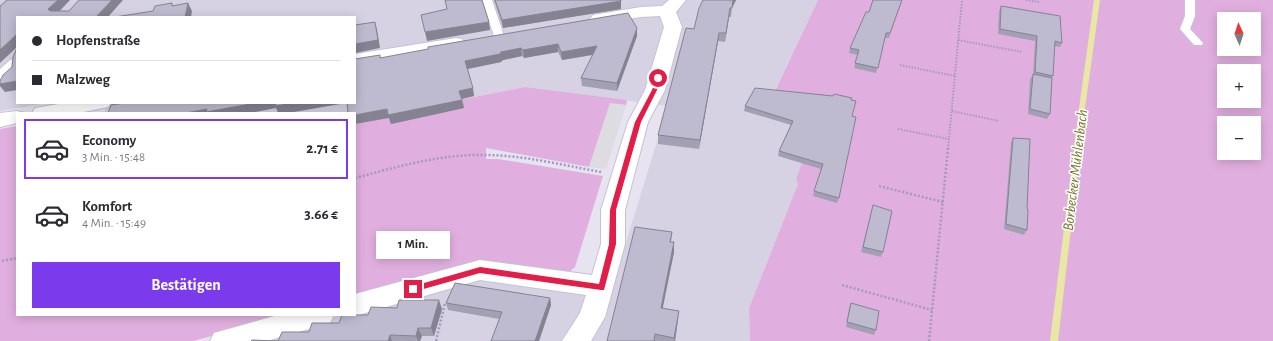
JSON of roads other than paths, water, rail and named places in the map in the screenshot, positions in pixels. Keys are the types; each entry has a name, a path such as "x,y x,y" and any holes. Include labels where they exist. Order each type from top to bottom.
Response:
{"street":[{"path":"576,341 592,317 601,287 613,244 613,210 638,122 655,90 673,27 672,5 641,12 580,22"},
{"path":"356,60 518,32"},
{"path":"0,79 16,65"},
{"path":"48,112 95,104"},
{"path":"0,120 16,117"},
{"path":"356,305 480,270 601,287"},
{"path":"224,341 317,316"}],"lane":[{"path":"484,38 487,0"},
{"path":"1190,0 1190,16 1184,29 1198,43"}],"waterway":[{"name":"Borbecker Mühlenbach","path":"1054,341 1082,108 1097,0"}]}
